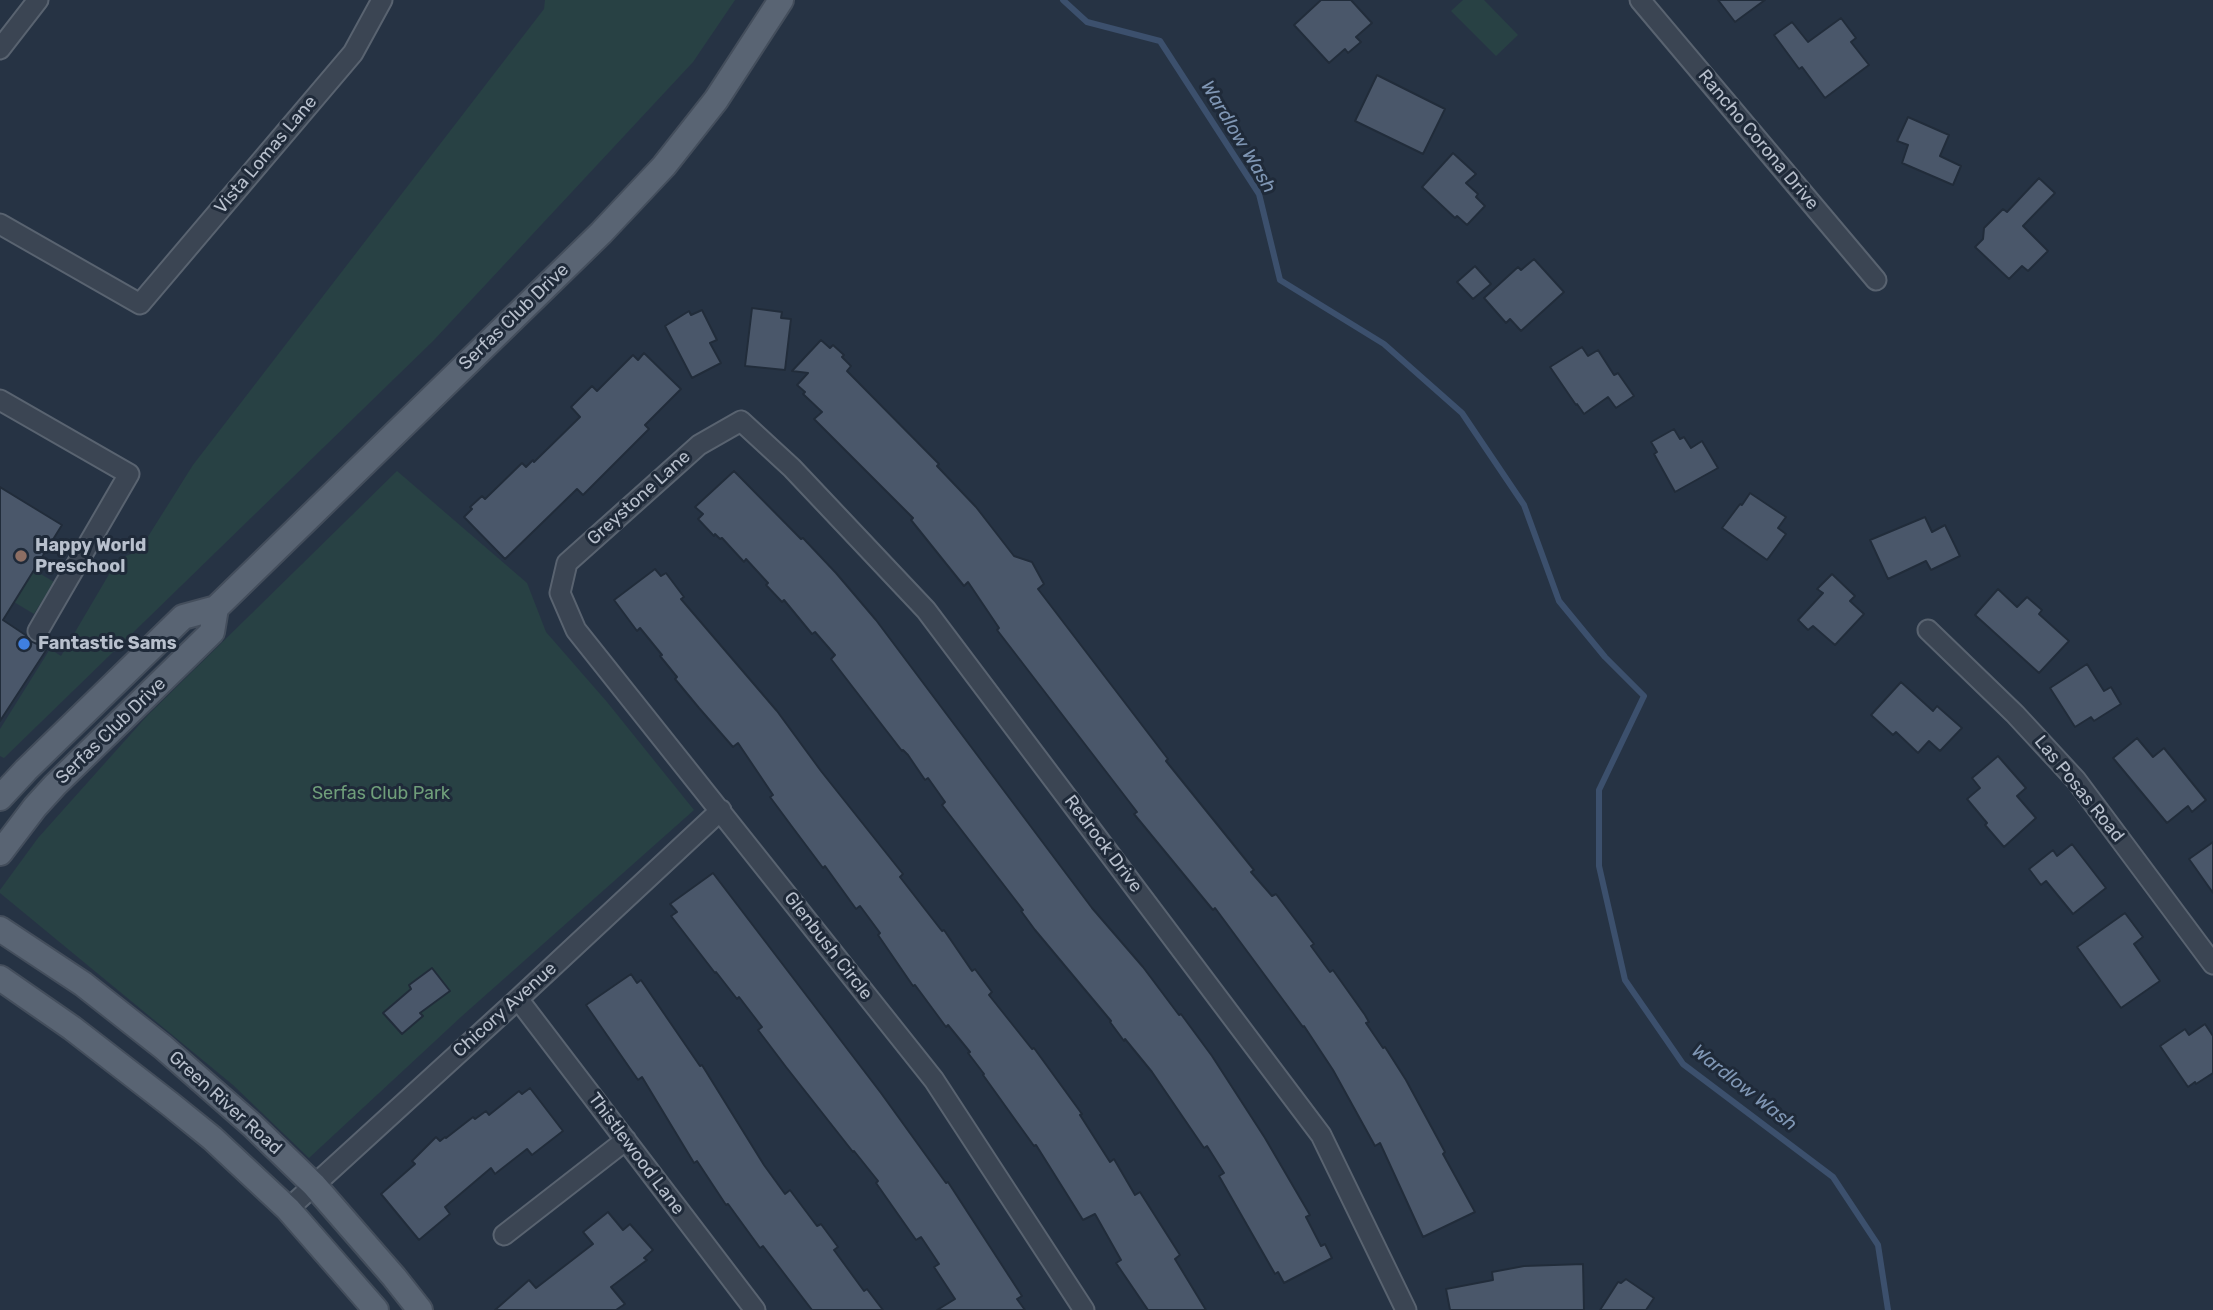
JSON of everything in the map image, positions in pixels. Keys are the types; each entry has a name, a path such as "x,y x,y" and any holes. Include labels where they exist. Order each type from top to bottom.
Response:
{"main road":[{"name":"Serfas Club Drive","path":"0,798 26,769 183,617 216,608 601,233 664,166 716,100 781,0"},
{"name":"Serfas Club Drive","path":"0,853 55,785 212,632 216,608"},
{"name":"Green River Road","path":"0,929 83,984 163,1047 252,1125 314,1185 419,1310"},
{"name":"Green River Road","path":"0,978 72,1028 170,1104 288,1209 376,1310"}],"street":[{"path":"0,49 38,0"},
{"name":"Vista Lomas Lane","path":"0,224 140,304 353,52 382,0"},
{"name":"Rancho Corona Drive","path":"1640,0 1877,280"},
{"path":"0,400 128,474 38,631"},
{"name":"Greystone Lane","path":"560,593 567,563 699,445 741,421"},
{"name":"Redrock Drive","path":"741,421 792,468 926,610 1321,1135 1406,1310"},
{"name":"Glenbush Circle","path":"560,593 576,630 934,1080 1084,1310"},
{"name":"Las Posas Road","path":"1928,630 2015,714 2077,780 2213,964"},
{"name":"Chicory Avenue","path":"288,1209 721,810"},
{"name":"Thistlewood Lane","path":"518,999 755,1310"},
{"path":"504,1235 626,1140"}],"green space":[{"path":"545,0 735,0 693,62 433,341 4,758 0,756 0,729 50,649 61,656 118,559 139,551 193,465 544,9"},
{"path":"1463,0 1484,0 1518,35 1496,56 1451,11"},
{"name":"Serfas Club Park","path":"397,471 527,583 546,632 607,702 694,810 462,1016 309,1158 233,1085 0,893 0,890 38,838 147,716"},
{"path":"34,570 54,582 34,614 14,602"}],"building":[{"path":"1321,0 1351,0 1372,23 1356,37 1361,42 1348,53 1345,49 1329,63 1294,25"},
{"path":"1718,0 1765,0 1735,22"},
{"path":"1841,18 1856,38 1851,42 1869,65 1825,98 1774,35 1792,22 1808,42"},
{"path":"1377,75 1445,109 1423,154 1355,121"},
{"path":"1908,117 1949,135 1940,156 1961,166 1953,185 1902,163 1908,145 1897,141"},
{"path":"1453,153 1476,174 1466,183 1478,194 1476,197 1485,206 1467,225 1457,216 1455,218 1422,187"},
{"path":"2039,178 2055,193 2023,226 2048,251 2028,271 2022,266 2009,279 1975,247 1983,239 1984,228 2003,209 2007,212"},
{"path":"1534,259 1564,292 1521,331 1510,319 1506,323 1484,298 1518,267 1521,270"},
{"path":"1475,266 1491,284 1473,299 1457,282"},
{"path":"752,308 782,312 781,318 791,319 785,370 745,366"},
{"path":"702,310 717,340 710,343 721,363 692,378 665,326 689,311 691,315"},
{"path":"821,340 830,348 833,345 844,355 842,357 851,366 847,371 939,464 937,466 976,507 1014,556 1032,562 1044,584 1038,589 1168,759 1166,761 1254,870 1251,872 1272,896 1276,894 1314,944 1311,946 1330,972 1333,970 1365,1015 1369,1022 1366,1023 1406,1080 1475,1212 1423,1237 1380,1143 1375,1146 1333,1070 1304,1026 1215,908 1213,910 1134,814 1137,812 997,630 999,628 968,582 964,586 911,520 913,518 814,419 822,412 797,385 808,373 792,371"},
{"path":"1582,347 1588,356 1598,350 1614,375 1618,373 1634,396 1616,408 1608,397 1584,414 1550,367"},
{"path":"644,353 681,389 645,425 649,429 583,495 577,489 505,559 464,517 472,509 470,507 482,496 485,499 522,463 526,467 533,460 534,462 580,417 571,407 592,386 597,391 633,355 638,360"},
{"path":"1674,429 1680,439 1684,437 1691,448 1702,441 1718,468 1675,492 1654,454 1657,452 1651,442"},
{"path":"734,471 801,539 803,538 876,620 1092,908 1143,967 1179,1015 1181,1014 1212,1056 1265,1138 1310,1215 1306,1217 1321,1246 1325,1244 1332,1258 1284,1283 1278,1272 1275,1274 1219,1176 1224,1173 1207,1146 1204,1148 1152,1072 1035,930 1021,911 1023,910 942,805 945,802 928,778 925,780 831,659 835,655 815,632 812,634 784,600 782,602 766,585 768,583 746,559 744,562 722,538 715,534 714,536 698,519 703,514 695,507"},
{"path":"0,487 62,525 3,620 31,641 47,649 0,721"},
{"path":"1750,493 1786,517 1778,528 1786,534 1767,560 1722,528"},
{"path":"1925,517 1932,532 1945,525 1960,556 1931,570 1926,561 1888,579 1870,540"},
{"path":"655,569 661,576 666,573 684,597 681,599 777,711 903,874 900,877 942,931 944,930 972,971 975,969 992,992 989,995 1032,1049 1034,1048 1082,1114 1080,1115 1110,1162 1114,1159 1135,1195 1140,1192 1180,1255 1175,1259 1206,1310 1148,1310 1116,1263 1121,1260 1095,1214 1083,1220 1036,1145 1034,1146 983,1075 968,1053 970,1052 948,1025 946,1027 915,985 913,986 860,906 856,909 825,866 823,868 770,797 773,795 738,743 733,747 675,679 677,677 660,656 662,655 640,628 637,631 614,600"},
{"path":"1832,574 1855,596 1850,601 1864,614 1835,645 1813,626 1808,630 1798,620 1823,593 1817,589"},
{"path":"1998,589 2017,607 2027,597 2042,610 2039,614 2069,641 2039,673 1975,615"},
{"path":"2087,664 2104,691 2111,687 2121,704 2094,721 2091,717 2075,727 2050,688"},
{"path":"1901,682 1933,711 1937,706 1962,728 1940,751 1929,741 1918,753 1896,732 1893,735 1871,715"},
{"path":"2137,738 2153,757 2164,748 2206,800 2192,812 2188,806 2167,823 2113,758"},
{"path":"1998,756 2026,788 2017,796 2036,818 2004,847 1967,799 1980,788 1972,778"},
{"path":"2213,842 2213,893 2189,859"},
{"path":"2072,844 2106,888 2073,914 2046,881 2041,885 2029,869 2053,850 2057,856"},
{"path":"713,873 881,1093 946,1183 948,1182 1022,1296 1017,1299 1025,1310 937,1310 955,1299 934,1267 939,1264 921,1237 916,1240 876,1183 878,1181 758,1030 762,1027 739,997 737,999 715,973 671,916 677,912 670,904"},
{"path":"2125,913 2143,937 2134,944 2160,981 2121,1008 2077,947"},
{"path":"432,968 450,991 420,1013 423,1016 402,1034 383,1013 411,989 409,985"},
{"path":"631,974 637,983 641,980 700,1066 702,1065 785,1194 790,1190 817,1226 821,1224 838,1247 834,1250 864,1291 867,1289 883,1310 812,1310 763,1246 760,1248 728,1204 726,1205 697,1161 694,1163 642,1077 638,1080 586,1005"},
{"path":"2205,1024 2213,1036 2213,1073 2188,1087 2160,1046 2185,1029 2189,1035"},
{"path":"530,1088 563,1131 532,1155 527,1149 495,1174 491,1168 445,1207 450,1214 419,1240 381,1194 415,1164 412,1161 436,1137 440,1141 446,1138 473,1117 475,1119 486,1111 489,1115 519,1091 522,1094"},
{"path":"608,1212 623,1230 630,1224 653,1250 644,1258 647,1260 611,1287 625,1304 616,1310 495,1310 529,1280 536,1288 593,1244 583,1232"},
{"path":"1583,1264 1584,1310 1450,1310 1446,1289 1493,1280 1492,1272 1524,1266"},
{"path":"1626,1279 1654,1298 1646,1310 1600,1310 1618,1282"}],"waterway":[{"name":"Wardlow Wash","path":"1063,0 1087,22 1160,41 1259,194 1280,280 1384,344 1462,413 1524,505 1559,601 1605,657 1644,696 1599,790 1599,866 1625,980 1683,1064 1833,1177 1878,1245 1888,1310"}],"place":[{"name":"Happy World Preschool","path":"21,556"},
{"name":"Fantastic Sams","path":"24,644"}]}
